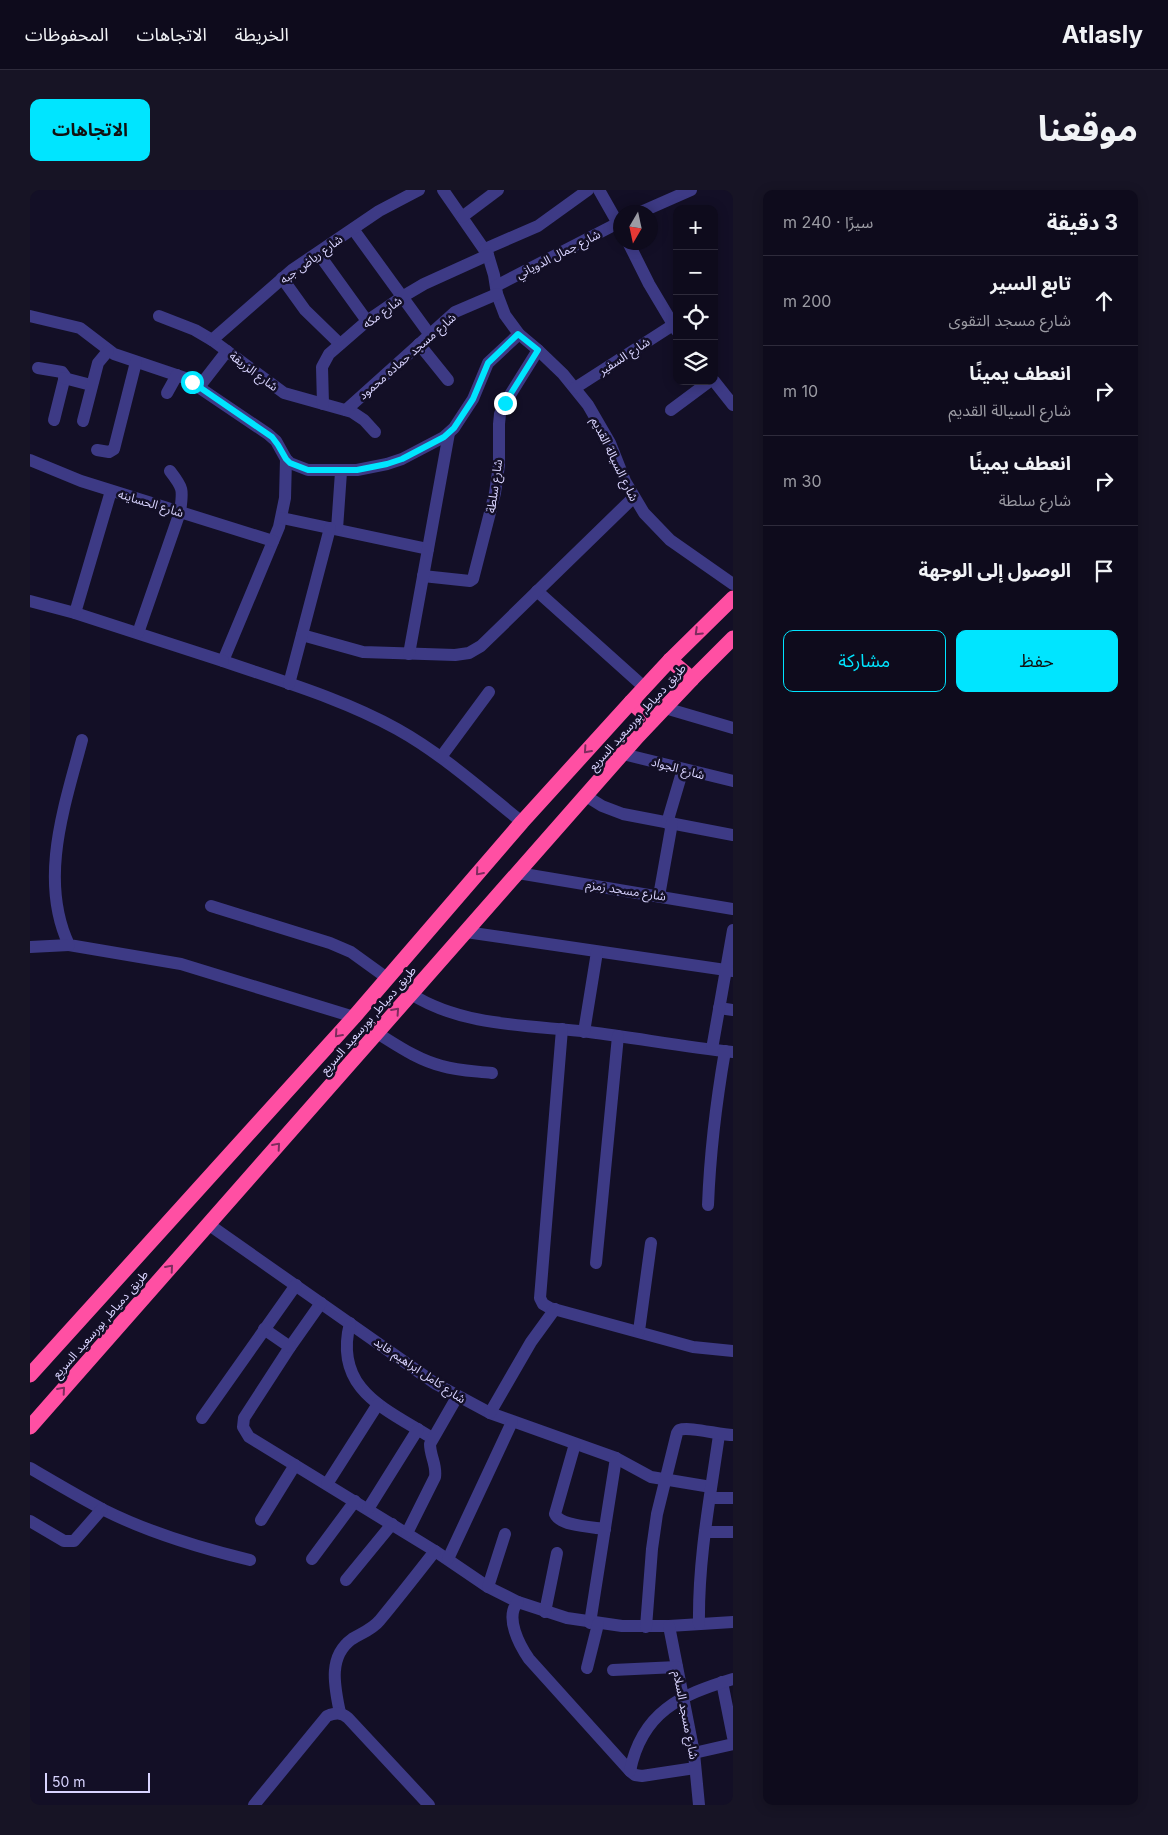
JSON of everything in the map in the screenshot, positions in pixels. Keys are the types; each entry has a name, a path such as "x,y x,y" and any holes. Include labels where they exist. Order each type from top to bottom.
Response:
{"highway":[{"name":"طريق دمياط, بورسعيد السريع","path":"30,1375 354,1016 522,822 670,660 733,598"},
{"name":"طريق دمياط, بورسعيد السريع","path":"30,1427 652,721 692,679 727,651 733,638"},
{"path":"670,660 692,679"},
{"path":"631,702 652,721"}],"street":[{"name":"شارع رياض جبه","path":"212,340 282,278 383,208 419,190"},
{"name":"شارع السيالة القديم","path":"443,190 486,252 492,265 505,315 518,334 538,350 575,388 600,424 633,498 644,513 670,540 733,584"},
{"path":"462,217 498,190"},
{"name":"شارع مكه","path":"322,404 321,372 323,362 328,354 367,321 402,296 538,226 588,190"},
{"path":"599,190 613,213"},
{"path":"657,205 690,190"},
{"name":"شارع جمال الدوياني","path":"497,290 613,228"},
{"path":"353,229 430,335"},
{"path":"632,250 673,325"},
{"path":"318,253 367,321"},
{"path":"282,278 305,310 340,344"},
{"name":"شارع مسجد حماده محمود","path":"346,410 461,308 497,290"},
{"path":"30,316 80,328 108,351 120,357 178,375 199,387 272,437 286,459 301,469 341,472 372,468 402,459 449,433 458,423 473,399 488,363 518,334"},
{"name":"شارع الزريقة","path":"159,316 195,330 212,340 284,393 359,415 375,432"},
{"name":"شارع السفير","path":"575,388 673,329"},
{"path":"419,344 448,380"},
{"name":"شارع سلطة","path":"423,576 470,581 474,577 495,493 499,465 498,424 500,414 538,350"},
{"path":"83,421 98,363 108,351"},
{"path":"199,387 228,351"},
{"path":"97,450 109,452 114,450 136,362"},
{"path":"38,368 64,374 54,420"},
{"path":"167,393 178,375"},
{"path":"64,378 91,385"},
{"path":"671,410 706,385"},
{"path":"716,385 733,405"},
{"path":"409,654 449,433"},
{"path":"223,661 282,518 285,498 286,459"},
{"name":"شارع الحساينه","path":"30,460 81,481 273,541"},
{"path":"138,633 180,512 182,488 170,471"},
{"path":"289,684 334,529 341,472"},
{"path":"74,613 111,491"},
{"path":"302,635 362,652 462,655 476,650 633,498"},
{"path":"282,518 428,549"},
{"path":"537,591 644,688"},
{"path":"30,601 74,613 223,661 371,715 397,729 440,758 522,822"},
{"path":"440,758 489,692"},
{"path":"665,708 733,728"},
{"path":"69,944 62,929 58,912 54,860 62,818 82,740"},
{"name":"شارع الجواد","path":"623,754 733,782"},
{"path":"659,896 670,823 683,770"},
{"path":"586,796 602,806 617,812 733,835"},
{"name":"شارع مسجد زمزم","path":"518,873 733,909"},
{"path":"211,906 330,943 351,952 387,978"},
{"path":"712,1049 719,1008 729,971 733,930"},
{"path":"466,932 729,971"},
{"path":"30,947 69,944 181,964 354,1016"},
{"path":"584,1032 597,952"},
{"path":"411,994 438,1009 475,1020 618,1036 729,1052 716,1100 710,1153 708,1206"},
{"path":"719,1008 733,1010"},
{"path":"562,1029 539,1291 543,1304 555,1309 692,1346 733,1351"},
{"path":"377,1033 427,1062 444,1067 492,1073"},
{"path":"596,1263 618,1036"},
{"name":"شارع كامل ابراهيم فايد","path":"208,1224 456,1396 512,1422 616,1458 644,1474 733,1498"},
{"path":"639,1331 651,1243"},
{"path":"202,1418 296,1285"},
{"path":"321,1303 248,1412 242,1427 249,1438 407,1533 488,1587 518,1602 545,1612 594,1623 646,1627 733,1622"},
{"path":"490,1413 531,1342 555,1309"},
{"path":"350,1324 346,1349 348,1362 359,1386 378,1404 432,1438"},
{"path":"264,1329 290,1347"},
{"path":"407,1533 435,1477 435,1463 430,1450 432,1438 456,1396"},
{"path":"327,1484 378,1404"},
{"path":"448,1559 512,1422"},
{"path":"646,1627 652,1549 665,1480 679,1430 686,1428 719,1435 733,1435"},
{"path":"368,1510 418,1429"},
{"path":"699,1624 698,1593 719,1435"},
{"path":"575,1444 555,1514 556,1518 564,1522 605,1529"},
{"path":"587,1668 616,1458"},
{"path":"261,1520 295,1465"},
{"path":"30,1468 102,1509 177,1540 250,1560"},
{"path":"312,1559 355,1501"},
{"path":"30,1521 69,1542 74,1541 102,1509"},
{"path":"346,1580 392,1524"},
{"path":"705,1532 733,1532"},
{"path":"488,1587 505,1534"},
{"path":"340,1713 334,1677 335,1667 343,1648 379,1621 435,1551"},
{"path":"545,1612 556,1554"},
{"path":"518,1602 515,1606 513,1628 519,1644 529,1659 630,1771 635,1775 642,1776 696,1768"},
{"name":"شارع مسجد السلام","path":"669,1626 694,1753 699,1805"},
{"path":"613,1670 676,1667"},
{"path":"630,1771 633,1755 639,1740 658,1714 683,1698 728,1680 733,1737"},
{"path":"254,1805 327,1716 333,1713 340,1713 348,1718 429,1805"},
{"path":"694,1753 733,1744"}],"route":[{"path":"192,382 272,437 290,463 301,469 308,470 341,472 372,468 416,453 444,437 458,423 473,399 488,363 518,334 538,350 505,403"}]}
